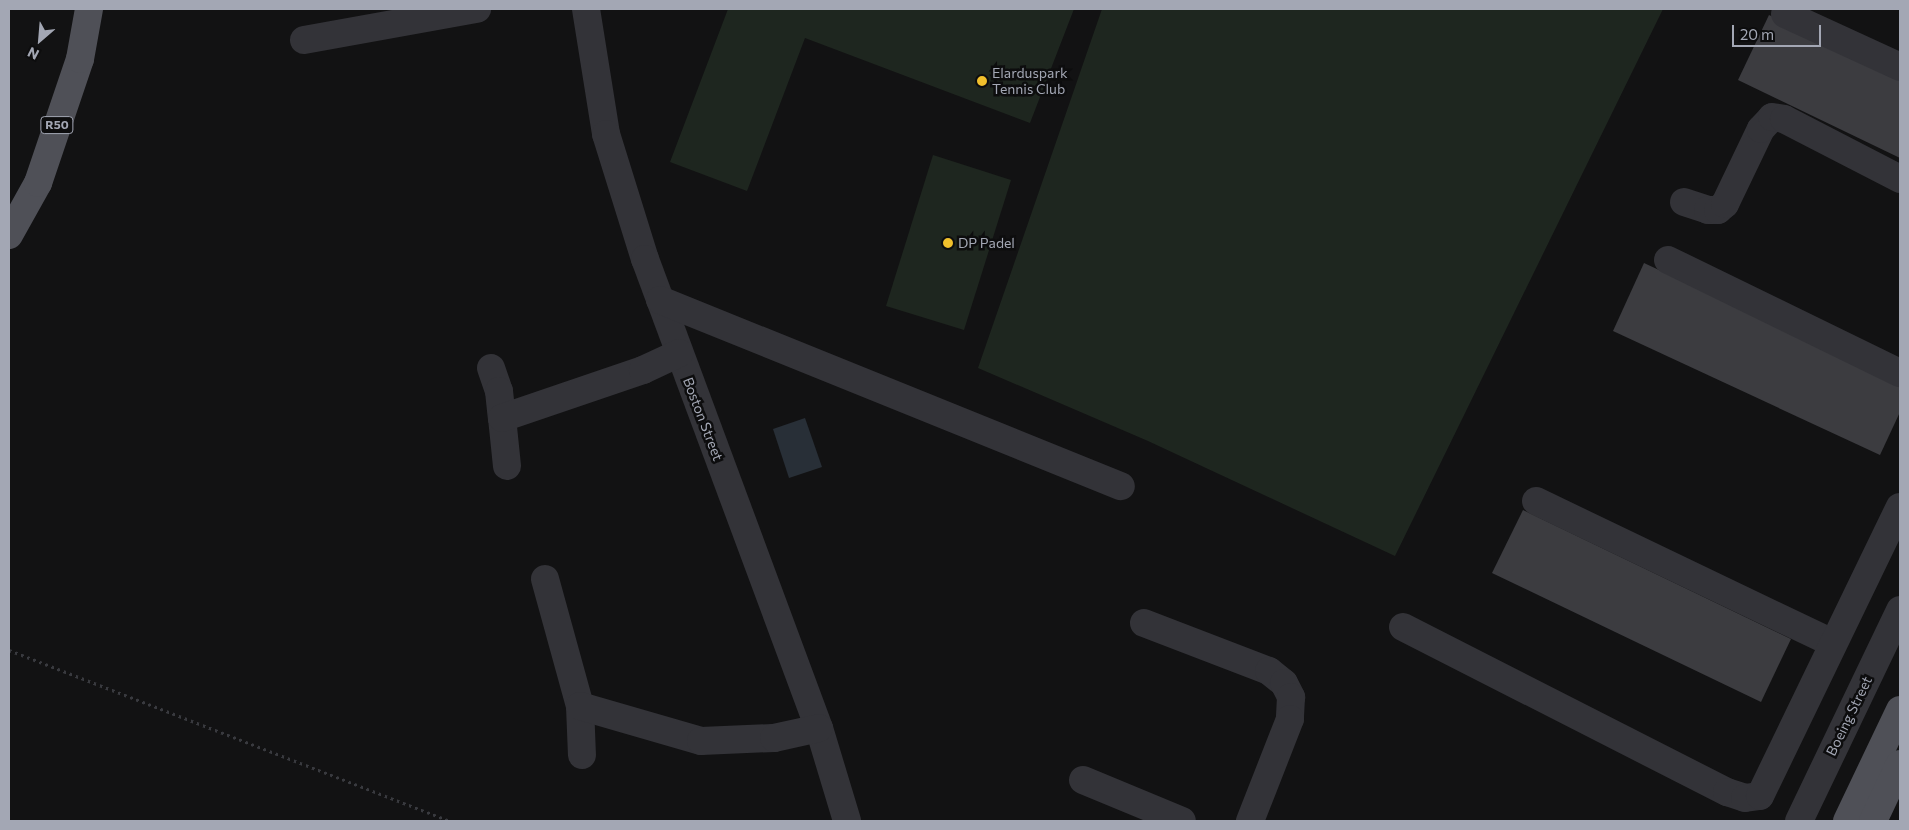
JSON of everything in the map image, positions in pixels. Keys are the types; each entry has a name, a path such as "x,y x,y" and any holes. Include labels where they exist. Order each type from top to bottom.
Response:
{"main road":[{"name":"R50","path":"9,235 38,183 80,59 89,9"},
{"path":"1846,821 1900,710"},
{"path":"1873,821 1900,764"}],"street":[{"path":"304,40 477,9"},
{"name":"Boston Street","path":"586,9 606,134 679,353 819,728 847,821"},
{"path":"1785,14 1900,67"},
{"path":"1684,202 1708,210 1718,210 1725,204 1761,129 1772,118 1784,120 1900,179"},
{"path":"1668,260 1900,373"},
{"path":"660,300 1121,486"},
{"path":"502,418 643,370 679,353"},
{"path":"491,368 499,391 507,466"},
{"path":"1536,500 1832,642"},
{"path":"1403,627 1745,798 1760,796 1767,788 1832,642 1900,507"},
{"path":"545,579 580,706 582,756"},
{"name":"Boeing Street","path":"1798,821 1900,610"},
{"path":"1144,623 1269,671 1284,683 1291,697 1290,719 1250,821"},
{"path":"580,706 701,741 774,738 819,728"},
{"path":"1083,780 1182,821"}],"path":[{"path":"9,650 449,821"}],"shaded area":[{"name":"Elarduspark Tennis Club","path":"728,9 1074,9 1030,123 805,38 747,191 670,162"},
{"path":"1102,9 1663,9 1395,556 1148,441 978,368"},
{"name":"DP Padel","path":"933,155 1011,180 964,330 886,306"},
{"path":"805,418 822,467 789,478 773,429"}],"building":[{"path":"1769,15 1900,78 1900,158 1738,80"},
{"path":"1644,263 1900,382 1900,412 1880,455 1613,331"},
{"path":"1523,510 1791,639 1761,702 1492,573"}],"place":[{"name":"Elarduspark Tennis Club","path":"982,81"},
{"name":"DP Padel","path":"948,243"}]}
